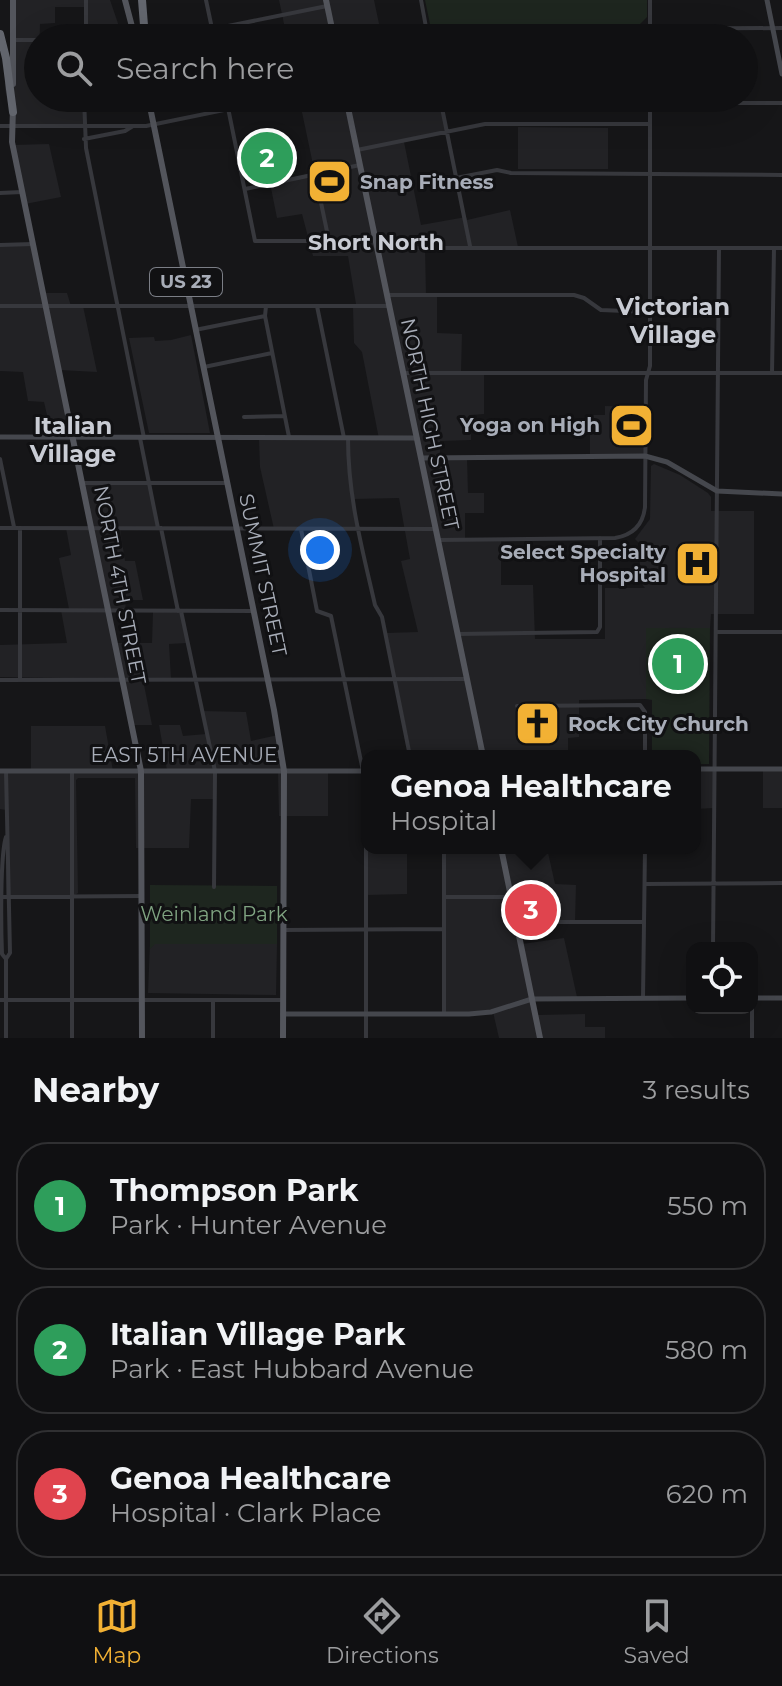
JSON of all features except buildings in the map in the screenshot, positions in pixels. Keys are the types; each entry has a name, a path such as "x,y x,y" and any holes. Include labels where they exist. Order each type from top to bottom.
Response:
{"highway":[{"path":"142,0 144,24"},
{"path":"0,34 13,112"}],"main road":[{"name":"NORTH 4TH STREET","path":"13,0 12,142 141,771 142,1038"},
{"path":"125,0 131,24"},
{"path":"327,3 331,24"},
{"name":"US 23","path":"151,112 154,125"},
{"name":"NORTH HIGH STREET","path":"349,112 482,750"},
{"name":"SUMMIT STREET","path":"154,125 284,771 283,1038"},
{"path":"502,854 540,1038"}],"street":[{"path":"86,0 86,24"},
{"path":"206,0 211,24"},
{"path":"421,0 425,24"},
{"path":"650,0 650,24"},
{"path":"767,0 782,74"},
{"path":"237,24 327,3"},
{"path":"758,28 782,28"},
{"path":"13,40 24,40"},
{"path":"758,103 782,103"},
{"path":"84,112 84,139 149,483 215,771 214,887"},
{"path":"0,126 154,125 214,112"},
{"path":"229,112 255,241 329,241 315,174"},
{"path":"443,112 470,246"},
{"path":"438,540 621,537 637,528 645,513 650,112"},
{"path":"357,150 492,123 650,124"},
{"path":"84,139 125,131 133,126"},
{"path":"245,189 360,165"},
{"path":"456,178 497,170 511,173 782,175"},
{"path":"0,193 23,192"},
{"path":"0,245 33,244"},
{"path":"377,248 782,248"},
{"path":"713,942 719,248"},
{"path":"772,373 774,248"},
{"path":"387,295 574,295 601,310 649,312"},
{"path":"0,306 389,306"},
{"path":"266,306 265,316 289,438"},
{"path":"317,306 346,438 349,481 358,529 375,607 382,617 409,750"},
{"path":"195,330 265,316"},
{"path":"203,368 272,353"},
{"path":"403,373 782,373"},
{"path":"244,417 286,416"},
{"path":"0,437 417,438"},
{"path":"421,458 645,456 667,462 717,491 782,494"},
{"path":"0,459 17,528 20,680"},
{"path":"83,483 227,483"},
{"path":"0,528 435,529"},
{"path":"301,529 317,611 331,616 361,754"},
{"path":"457,634 599,630 600,538"},
{"path":"0,610 254,611"},
{"path":"716,632 782,632"},
{"path":"0,680 467,679"},
{"path":"517,706 644,707 645,750"},
{"path":"701,769 782,769"},
{"path":"3,771 9,845 10,953 6,959 3,1000 6,1038"},
{"name":"EAST 5TH AVENUE","path":"3,771 361,771"},
{"path":"72,771 72,1038"},
{"path":"6,837 1,847 0,897 2,954 6,959"},
{"path":"366,854 366,1038"},
{"path":"444,854 444,1014"},
{"path":"643,999 645,854"},
{"path":"645,884 782,883"},
{"path":"0,897 142,896"},
{"path":"444,897 511,897"},
{"path":"516,922 644,922"},
{"path":"283,930 444,929"},
{"path":"283,1014 444,1014 491,1012 532,999 686,998"},
{"path":"758,998 782,998"},
{"path":"3,1000 283,1000"},
{"path":"213,1000 213,1038"},
{"path":"752,1014 752,1038"}],"shaded area":[{"path":"10,0 110,0 118,24 85,24 84,7 55,7 55,23 24,24 24,112 84,112 84,126 13,126 5,89 5,72 10,57"},
{"path":"279,0 374,0 379,24 284,24"},
{"path":"302,112 444,112 448,132 404,142 421,225 466,217 467,220 510,210 518,247 425,247 426,295 437,296 437,333 462,334 461,372 484,372 484,414 471,415 471,440 440,441 440,458 467,458 468,493 484,493 484,513 465,513 465,538 501,538 501,585 533,585 535,639 605,639 605,588 645,588 640,582 640,544 635,539 650,519 651,466 654,464 680,475 708,493 711,511 754,511 754,614 711,614 710,628 646,628 646,699 579,700 579,737 568,738 568,750 411,750 386,633 418,632 401,561 410,559 399,498 353,499 358,530 274,529 260,467 259,439 379,439 362,352 354,343 353,308 356,304 348,256 313,256 302,214 277,218 270,183 315,174"},
{"path":"518,127 608,128 608,169 518,169"},
{"path":"49,144 61,197 25,204 13,145"},
{"path":"0,245 34,245 44,293 67,293 71,306 83,306 97,372 60,370 73,438 52,437 44,402 28,401 23,372 0,371"},
{"path":"191,335 210,433 149,433 129,338 154,337 155,341"},
{"path":"605,406 645,407 644,458 590,458 590,415 605,415"},
{"path":"82,483 149,484 159,529 120,529 125,561 135,561 143,600 126,600 125,611 110,611 116,643 152,643 153,612 180,611 187,643 169,644 171,679 143,680 152,725 133,725 123,679 0,677 0,645 67,643 61,610 69,609 59,558 71,555 66,528 90,528"},
{"path":"201,711 246,712 251,741 278,735 285,771 328,771 328,816 279,816 278,771 216,772 216,799 191,799 189,848 136,848 135,778 78,778 78,893 72,897 6,898 6,810 0,809 0,772 31,771 31,726 105,726 113,771 167,770 159,725 180,725 183,736 206,734"},
{"path":"701,769 714,769 714,808 701,809"},
{"path":"763,769 782,769 782,808 763,808"},
{"path":"367,854 407,854 407,894 367,895"},
{"path":"444,854 548,854 555,884 576,885 575,922 517,922 522,944 564,938 577,997 533,998 537,1015 585,1014 585,1027 605,1027 605,1038 499,1038 493,1012 445,1014"},
{"path":"150,943 277,944 276,995 148,993"}],"green space":[{"path":"425,0 647,0 647,17 640,24 430,24"},
{"path":"287,140 295,174 248,183 241,149"},
{"path":"646,628 710,628 709,764 701,764 701,750 652,750 652,700 646,699"},
{"name":"Weinland Park","path":"150,885 277,886 277,944 155,944 150,949"}],"place":[{"name":"Italian Village Park","path":"267,158"},
{"name":"Snap Fitness","path":"329,182"},
{"name":"Yoga on High","path":"631,425"},
{"name":"Select Specialty Hospital","path":"697,563"},
{"name":"Thompson Park","path":"678,664"},
{"name":"Rock City Church","path":"537,724"},
{"name":"Genoa Healthcare","path":"531,910"}],"district":[{"name":"Short North","path":"376,242"},
{"name":"Victorian Village","path":"673,320"},
{"name":"Italian Village","path":"73,439"}]}
